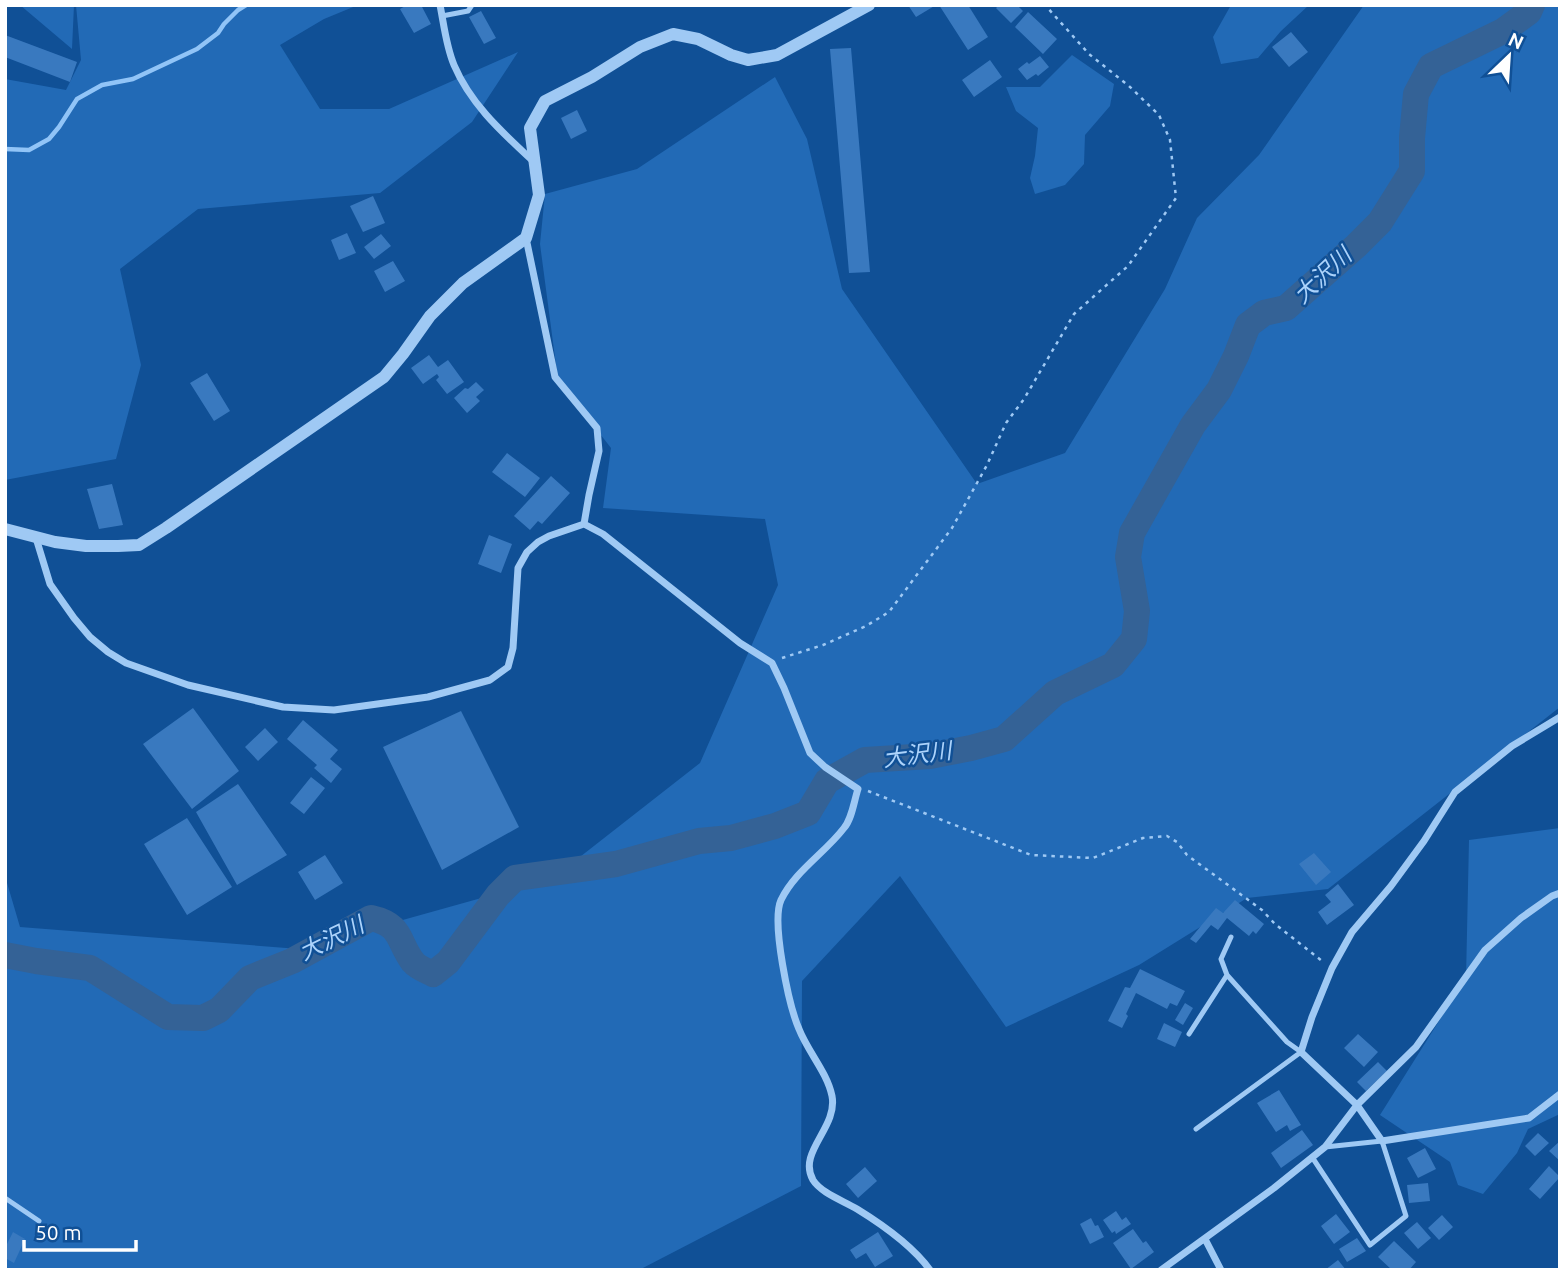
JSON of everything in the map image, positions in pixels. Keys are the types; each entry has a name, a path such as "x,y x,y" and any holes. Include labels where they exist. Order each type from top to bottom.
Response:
{"street":[{"path":"440,5 453,63 471,96 493,123 534,162"},
{"path":"584,523 599,451 597,428 555,377 526,238 539,195 530,128 545,101 592,77 640,47 673,34 698,39 748,60 777,55 869,5"},
{"path":"5,529 55,542 86,546 139,545 384,377 430,316 463,283 526,238"},
{"path":"584,523 603,534 740,643 772,663 810,753 825,767 858,789 846,826 794,880 780,901 777,925 789,1003 799,1031 832,1096 827,1127 812,1150 808,1166 814,1182 873,1219 921,1257 930,1270"},
{"path":"36,537 50,584 74,618 90,637 126,663 188,685 283,707 334,710 428,697 490,680 508,667 513,648 519,568 527,552 549,536 584,523"},
{"path":"1560,717 1512,746 1455,792 1391,886 1352,932 1332,968 1301,1052 1357,1105 1382,1141 1529,1118 1560,1094"},
{"path":"1161,1270 1274,1188 1325,1146 1357,1105 1416,1047 1485,950 1521,918 1560,893"},
{"path":"1205,1239 1221,1270"}],"lane":[{"path":"442,16 468,11 472,5"},
{"path":"1196,1129 1301,1052 1287,1042 1227,975 1221,959 1231,937"},
{"path":"1189,1034 1227,975"},
{"path":"1312,1157 1370,1245 1406,1216 1382,1141 1325,1146"},
{"path":"5,1198 39,1221"}],"path":[{"path":"772,663 834,640 889,612 952,528 987,465 1006,423 1024,399 1074,314 1128,265 1176,198 1170,140 1159,115 1129,86 1089,54 1045,5"},
{"path":"858,789 872,792 1031,855 1093,858 1143,838 1167,836 1177,842 1187,855 1262,910 1275,924 1332,968"}],"shaded area":[{"path":"20,5 74,5 72,49"},
{"path":"76,5 358,5 324,19 280,45 320,109 389,109 518,52 472,122 380,193 198,209 120,269 141,365 116,459 5,480 5,79 66,90 81,60"},
{"path":"1231,5 1309,5 1281,31 1258,58 1221,64 1213,37"},
{"path":"1364,5 1560,5 1560,707 1328,889 1247,898 1139,965 1006,1027 900,876 802,981 801,1186 639,1270 5,1270 5,876 20,927 299,949 553,878 700,763 778,585 765,519 603,508 611,448 558,380 540,244 545,194 637,169 775,77 807,139 842,289 977,484 1065,453 1165,289 1197,218 1259,155"},
{"path":"1072,55 1114,84 1110,106 1085,135 1084,164 1065,185 1035,194 1030,178 1038,128 1016,111 1006,87 1040,87"},
{"path":"1560,828 1560,1114 1528,1129 1517,1153 1483,1194 1458,1185 1450,1162 1380,1115 1466,978 1469,840"}],"building":[{"path":"407,5 421,5 431,24 414,33 400,9"},
{"path":"908,5 936,5 916,17"},
{"path":"939,5 968,5 988,37 968,50"},
{"path":"999,5 1017,5 1023,11 1011,23 996,8"},
{"path":"481,11 496,38 484,44 469,17"},
{"path":"1028,12 1057,39 1043,54 1015,27"},
{"path":"1291,32 1308,52 1289,67 1272,47"},
{"path":"5,35 77,62 70,82 5,57"},
{"path":"851,48 870,272 849,273 830,49"},
{"path":"1040,56 1049,67 1038,76 1036,74 1027,80 1018,69"},
{"path":"990,60 1002,77 974,97 962,80"},
{"path":"577,110 587,131 571,139 561,118"},
{"path":"373,196 385,223 363,232 350,206"},
{"path":"347,233 356,253 339,260 331,240"},
{"path":"381,234 391,246 374,259 364,247"},
{"path":"393,261 405,281 385,292 374,271"},
{"path":"429,355 438,367 448,360 464,382 447,394 436,380 439,377 437,374 423,384 411,368"},
{"path":"207,373 230,411 214,421 190,383"},
{"path":"476,382 484,390 476,397 480,401 467,413 454,398"},
{"path":"507,453 540,478 525,497 492,472"},
{"path":"551,476 570,493 542,524 538,521 530,530 514,516"},
{"path":"112,484 123,525 99,529 87,489"},
{"path":"489,535 512,544 501,573 478,564"},
{"path":"193,708 239,771 192,809 143,744"},
{"path":"461,711 519,827 442,870 383,747"},
{"path":"303,720 338,750 330,759 342,769 331,783 314,768 317,765 287,739"},
{"path":"265,728 278,742 258,761 245,747"},
{"path":"311,777 325,788 304,814 290,803"},
{"path":"238,784 287,855 237,885 196,812"},
{"path":"187,818 232,887 187,915 144,844"},
{"path":"1314,853 1331,872 1316,885 1299,864"},
{"path":"325,855 343,883 315,900 298,872"},
{"path":"1338,884 1354,905 1327,925 1318,912 1331,902 1325,895"},
{"path":"1235,900 1264,924 1256,934 1253,931 1249,936 1227,918 1218,930 1211,925 1196,943 1190,939 1216,908 1223,913"},
{"path":"1140,969 1185,991 1177,1006 1170,1003 1167,1009 1136,993 1122,1028 1108,1021 1125,987 1130,988"},
{"path":"1185,1003 1193,1008 1183,1025 1175,1020"},
{"path":"1164,1023 1182,1032 1175,1047 1157,1039"},
{"path":"1358,1034 1378,1052 1364,1067 1344,1048"},
{"path":"1378,1062 1387,1071 1366,1091 1357,1082"},
{"path":"1279,1090 1301,1125 1290,1131 1287,1125 1276,1132 1257,1103"},
{"path":"1302,1130 1313,1145 1281,1168 1271,1153"},
{"path":"1538,1133 1549,1143 1535,1156 1525,1146"},
{"path":"1560,1141 1560,1161 1549,1151"},
{"path":"1425,1148 1436,1169 1418,1178 1407,1158"},
{"path":"1549,1166 1560,1177 1540,1199 1529,1189"},
{"path":"865,1167 877,1181 858,1198 846,1184"},
{"path":"1428,1183 1430,1201 1409,1203 1407,1185"},
{"path":"1116,1211 1122,1220 1126,1217 1131,1224 1116,1234 1115,1231 1112,1233 1103,1220"},
{"path":"1336,1214 1350,1232 1334,1244 1321,1226"},
{"path":"1442,1215 1453,1227 1439,1240 1428,1228"},
{"path":"1091,1218 1104,1237 1090,1244 1080,1224"},
{"path":"1417,1222 1431,1238 1418,1249 1404,1233"},
{"path":"1133,1229 1154,1252 1131,1269 1113,1243"},
{"path":"13,1232 25,1239 14,1263 5,1258 5,1245"},
{"path":"878,1232 893,1256 875,1267 866,1253 856,1259 850,1250"},
{"path":"1357,1238 1366,1251 1347,1262 1339,1249"},
{"path":"1394,1241 1416,1262 1409,1270 1392,1270 1378,1257"},
{"path":"1338,1260 1346,1270 1325,1270"}],"waterway":[{"path":"5,149 29,150 49,139 77,99 102,85 133,79 197,49 218,33 224,24 246,5"},
{"name":"大沢川","path":"5,955 90,968 168,1017 203,1018 219,1010 250,978 292,961 371,918 394,929 413,962 433,974 448,962 498,895 515,878 616,864 699,841 731,838 775,826 808,813 827,781 865,760 930,756 1004,739 1055,693 1113,665 1134,639 1137,611 1128,557 1132,533 1193,425 1219,390 1248,325 1264,313 1286,308 1380,222 1412,171 1416,94 1431,66 1503,31 1529,12 1532,5"}]}
